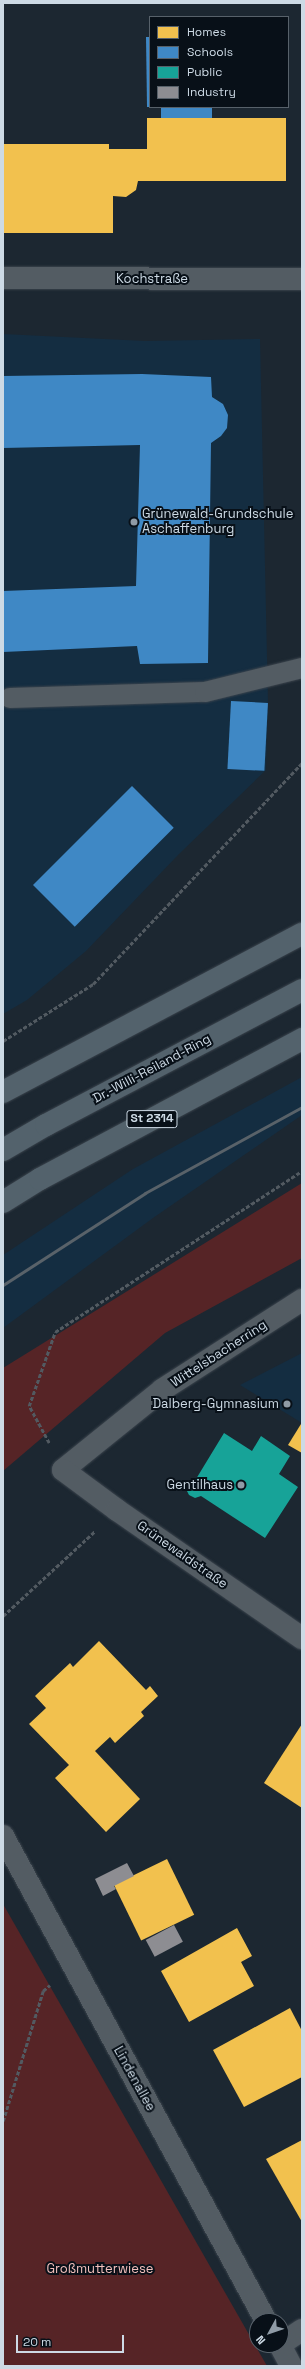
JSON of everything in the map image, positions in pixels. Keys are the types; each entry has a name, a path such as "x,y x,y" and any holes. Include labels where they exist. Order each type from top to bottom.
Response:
{"highway":[{"path":"3,1092 302,934"},
{"name":"Dr.-Willi-Reiland-Ring","path":"3,1150 46,1125 302,990"},
{"name":"St 2314","path":"3,1202 40,1180 302,1039"}],"street":[{"name":"Kochstraße","path":"3,278 302,279"},
{"name":"Wittelsbacherring","path":"63,1470 162,1390 302,1300"},
{"name":"Grünewaldstraße","path":"63,1470 117,1510 302,1638"},
{"name":"Lindenallee","path":"3,1836 262,2313"},
{"path":"289,2339 302,2330"},
{"path":"284,2353 291,2366"}],"lane":[{"path":"10,698 205,692 302,668"}],"path":[{"path":"3,1041 93,984 302,763"},
{"path":"63,1470 29,1406 55,1332 302,1172"},
{"path":"3,1616 117,1510"},
{"path":"3,2121 43,1991"}],"shaded area":[{"name":"Grünewald-Grundschule Aschaffenburg","path":"3,334 145,341 260,339 268,703 266,770 179,854 86,951 27,1000 3,1014"},
{"path":"302,1077 302,1115 153,1218 3,1328 3,1255 133,1169"},
{"name":"Dalberg-Gymnasium","path":"302,1353 302,1423 240,1385"}],"green space":[{"path":"302,1183 302,1258 165,1333 3,1471 3,1368"},
{"name":"Großmutterwiese","path":"3,1904 249,2334 249,2353 260,2353 267,2366 3,2366"}],"building: Homes":[{"path":"147,118 286,118 286,181 138,181 136,190 126,197 113,196 113,233 3,233 3,144 109,144 109,149 147,149"},
{"path":"301,1424 302,1425 302,1453 288,1445"},
{"path":"99,1641 146,1690 150,1686 158,1696 141,1712 144,1716 115,1743 110,1737 95,1751 140,1799 106,1832 55,1778 69,1765 29,1724 46,1708 35,1696 70,1663 73,1667"},
{"path":"302,1724 302,1808 264,1783"},
{"path":"167,1859 194,1915 141,1941 114,1885"},
{"path":"237,1928 252,1956 241,1962 254,1986 189,2022 161,1971"},
{"path":"290,2008 302,2031 302,2077 244,2107 213,2050"},
{"path":"302,2140 302,2222 266,2159"}],"building: Schools":[{"path":"146,37 149,37 149,107 147,107"},
{"path":"161,108 212,108 212,118 161,118"},
{"path":"142,374 211,377 212,397 223,404 228,415 227,428 221,436 211,443 208,663 140,664 137,646 3,652 3,591 136,586 140,445 3,448 3,376"},
{"path":"231,701 268,703 264,771 227,769"},
{"path":"132,786 174,828 75,927 33,885"}],"building: Public":[{"name":"Gentilhaus","path":"224,1433 252,1451 261,1436 290,1456 279,1474 298,1487 265,1538 201,1496 195,1498 189,1495 186,1489 188,1482 196,1479"}],"building: Industry":[{"path":"127,1863 134,1876 114,1886 116,1889 103,1896 95,1879"},
{"path":"174,1925 183,1942 155,1957 146,1940"}],"railway":[{"path":"3,1285 145,1193 302,1107"}],"place":[{"name":"Grünewald-Grundschule Aschaffenburg","path":"134,522"},
{"name":"Dalberg-Gymnasium","path":"287,1404"},
{"name":"Gentilhaus","path":"241,1485"}]}
